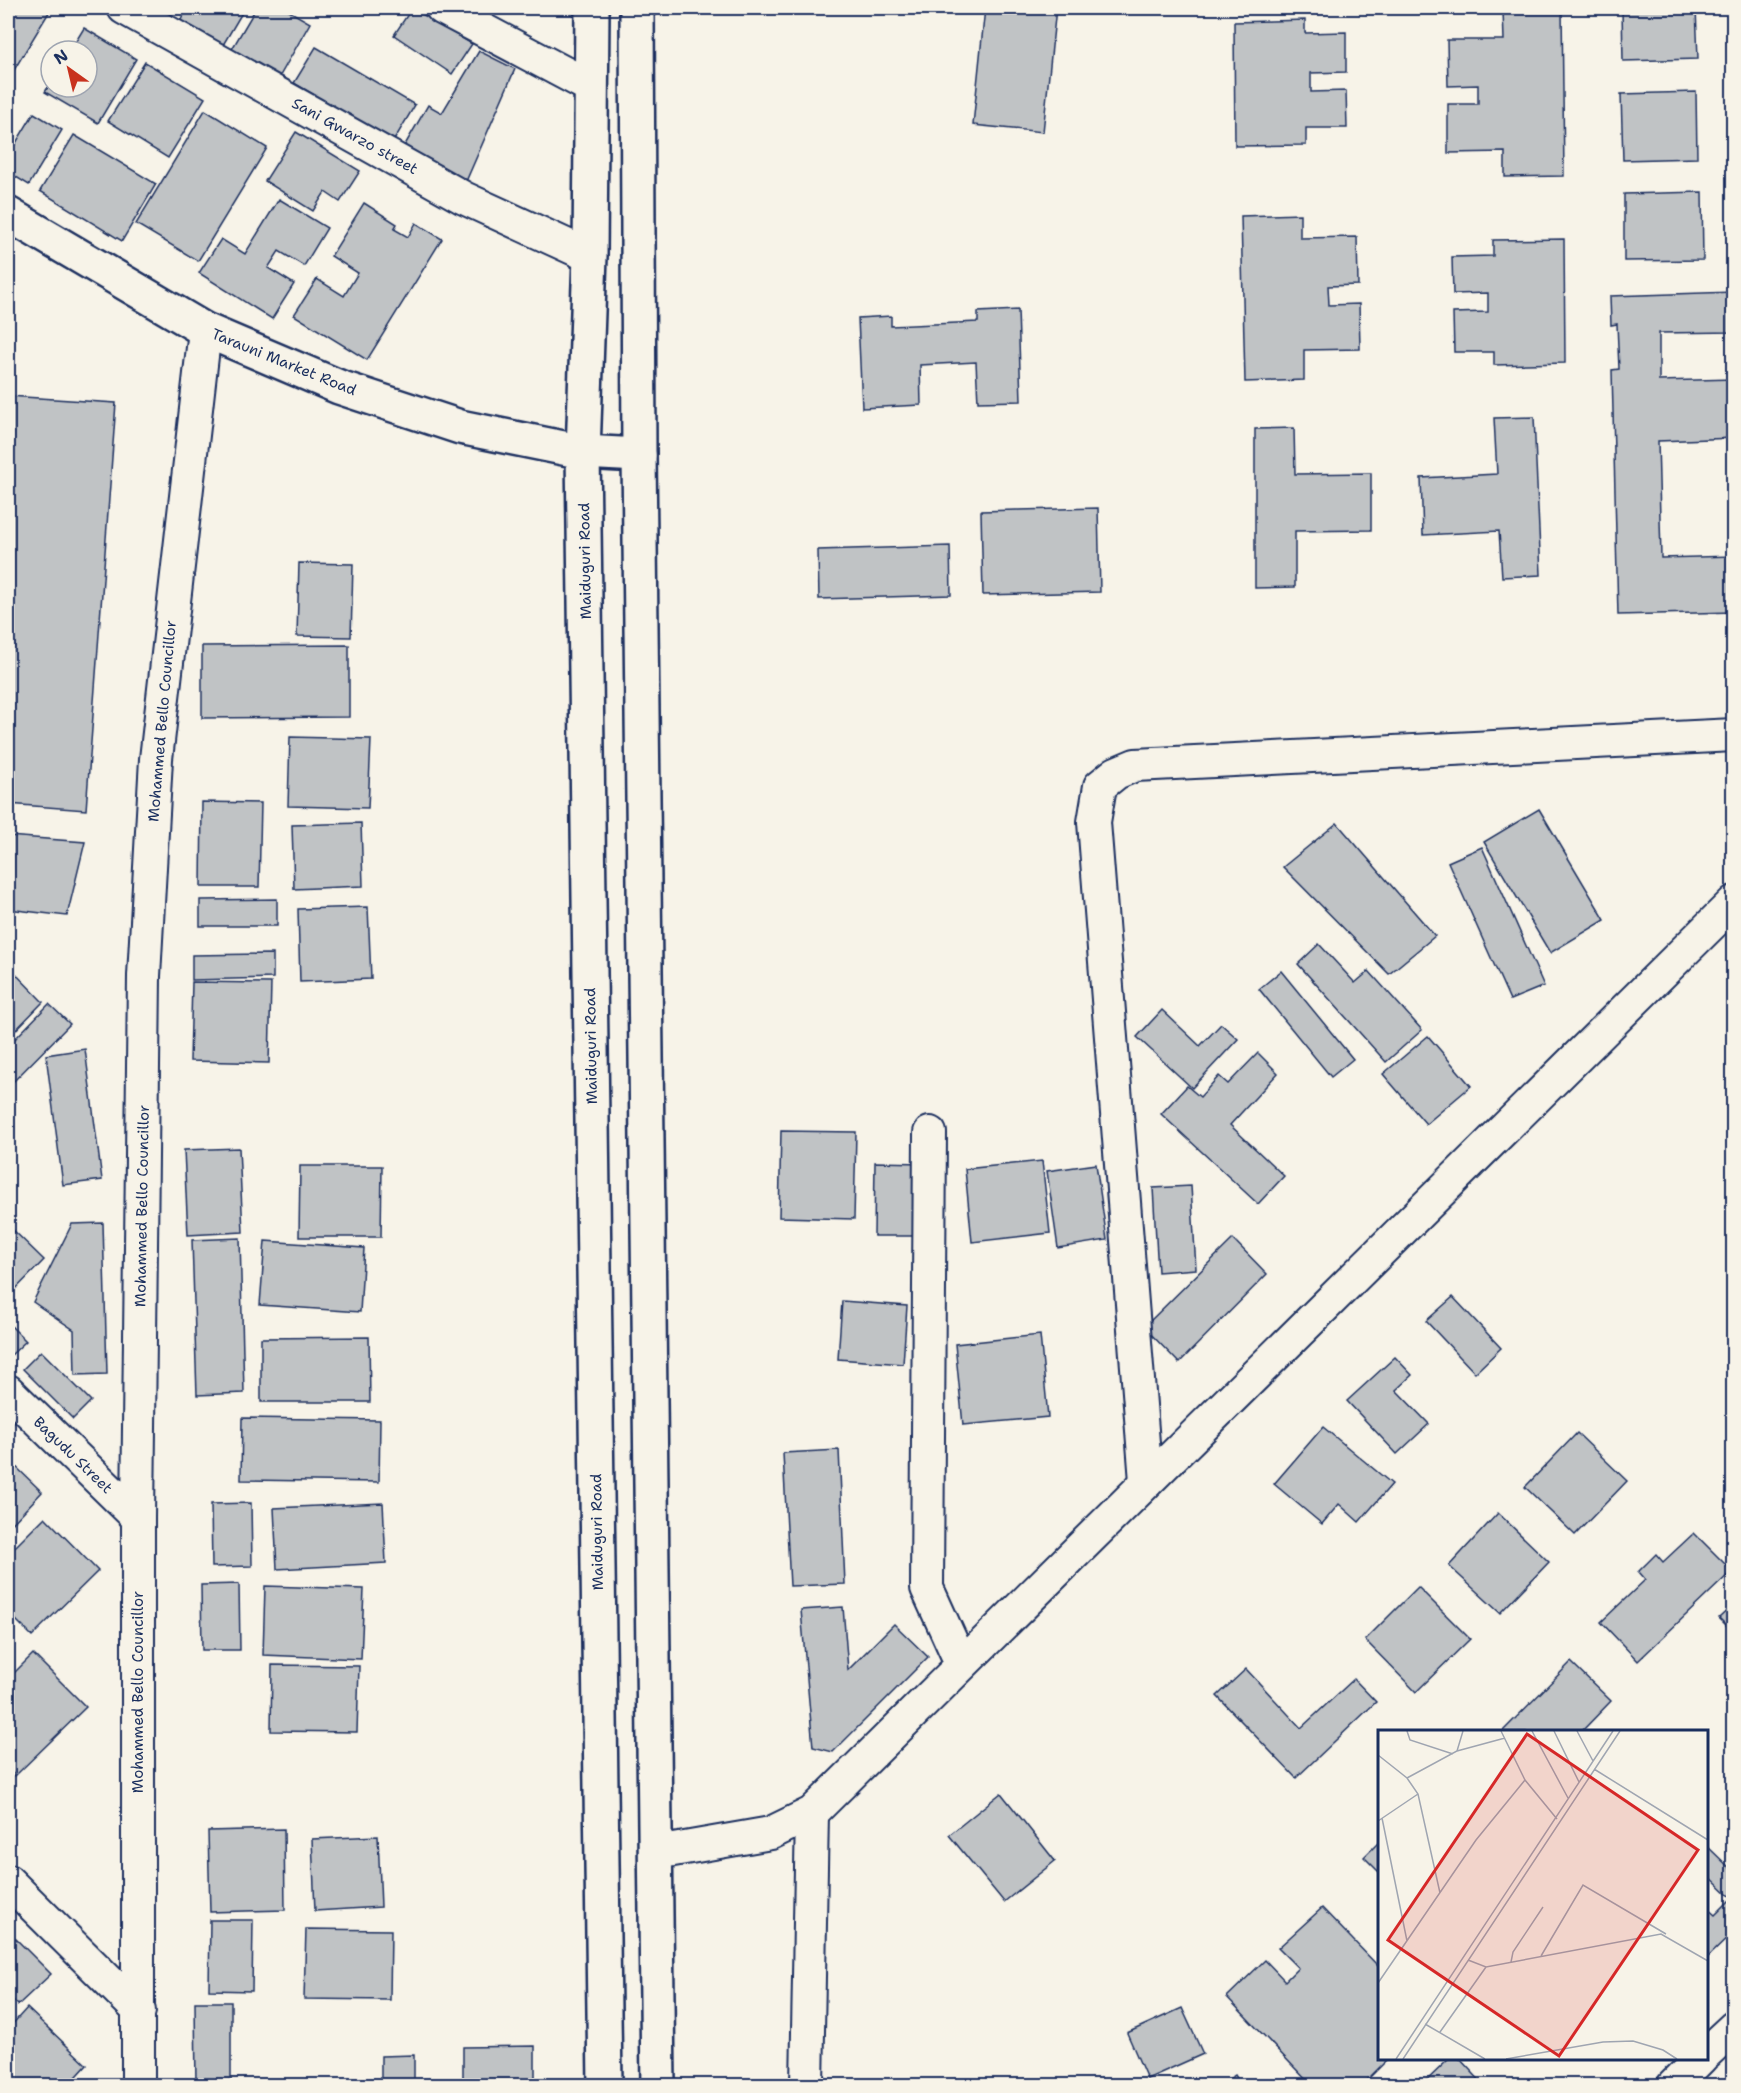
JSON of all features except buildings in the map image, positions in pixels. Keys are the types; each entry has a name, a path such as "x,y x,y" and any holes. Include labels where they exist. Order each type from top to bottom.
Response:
{"main road":[{"name":"Maiduguri Road","path":"592,8 590,256 583,452 605,2085"},
{"path":"637,8 639,455 658,2085"},
{"name":"Tarauni Market Road","path":"8,214 205,330 339,387 460,427 583,452 639,455"}],"street":[{"name":"Sani Gwarzo street","path":"124,8 464,198 590,256"},
{"path":"442,8 591,87"},
{"name":"Mohammed Bello Councillor","path":"138,2085 138,1518 144,976 156,759 205,330"},
{"path":"1146,1481 1094,822 1100,786 1116,773 1135,765 1734,735"},
{"path":"656,1853 771,1833 812,1813 961,1663 1734,902"},
{"path":"930,1133 927,1588 961,1663"},
{"name":"Bagudu Street","path":"8,1391 138,1518"},
{"path":"807,2085 812,1813"},
{"path":"8,1881 139,2011"},
{"path":"1708,2052 1734,2027"},
{"path":"1673,2085 1699,2060"}]}
